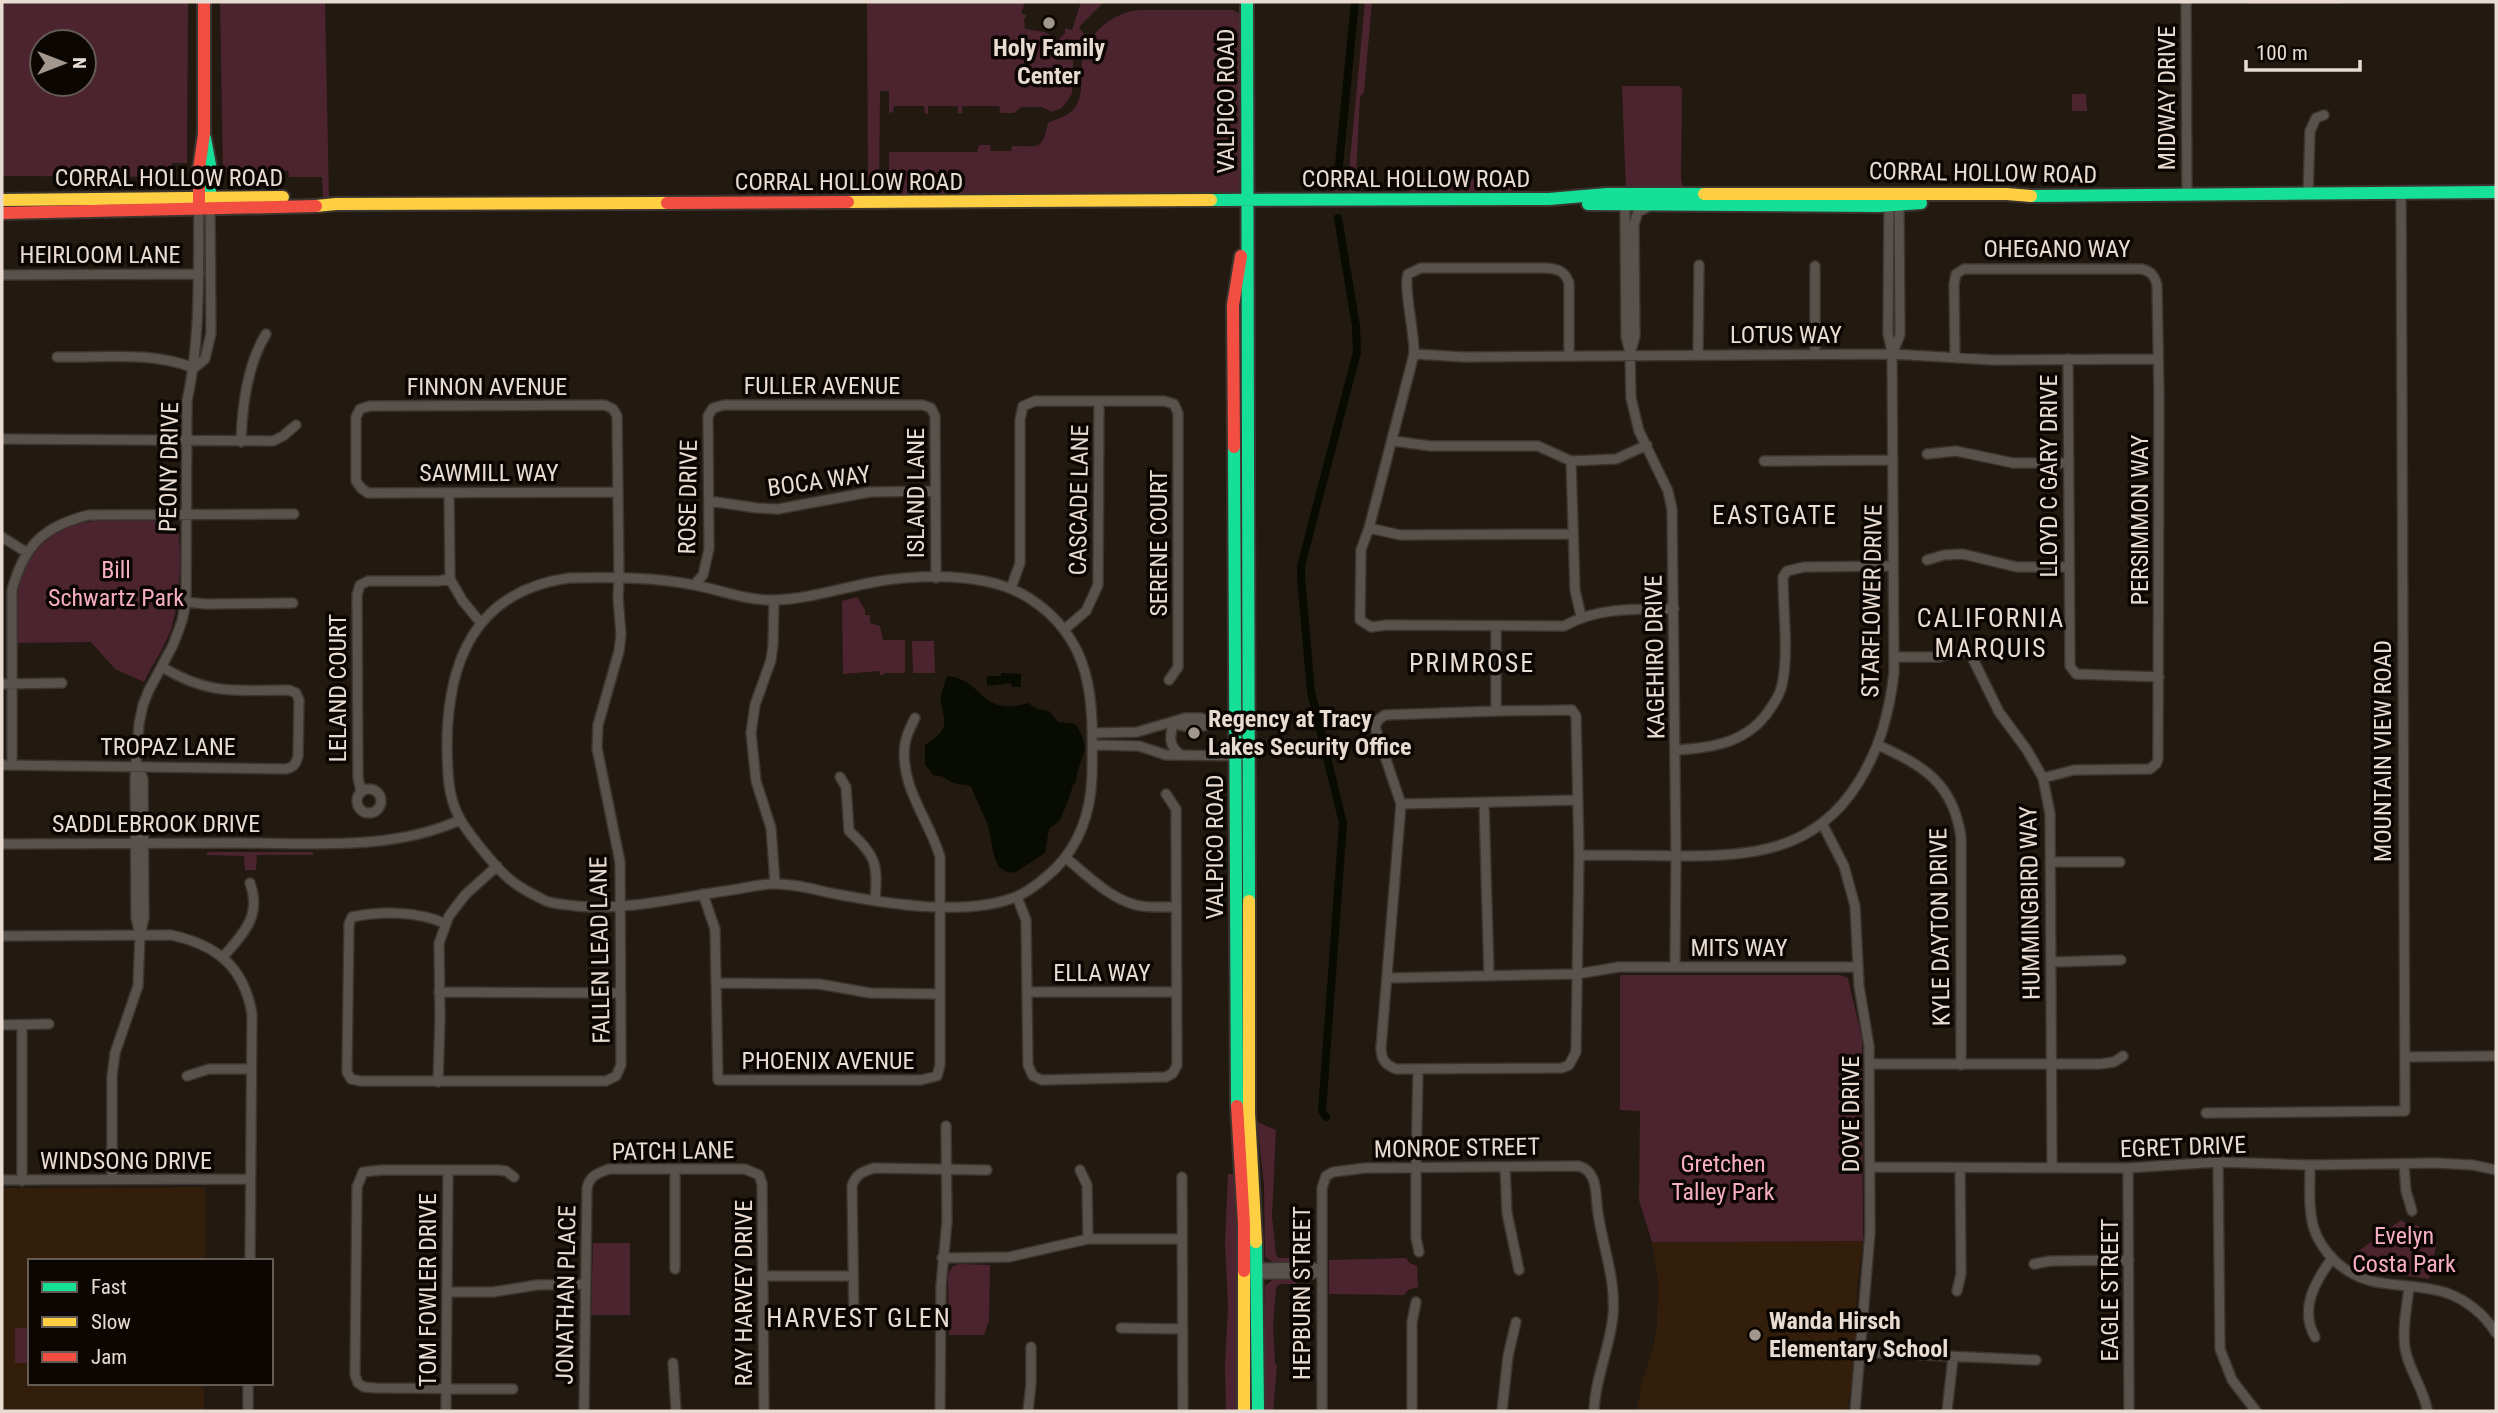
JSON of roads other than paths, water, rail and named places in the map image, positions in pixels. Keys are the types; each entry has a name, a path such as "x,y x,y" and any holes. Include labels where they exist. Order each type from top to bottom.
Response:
{"main road":[{"path":"204,2 204,134 210,158 205,203"},
{"name":"VALPICO ROAD","path":"1247,2 1249,1122 1257,1271 1258,1411"},
{"name":"CORRAL HOLLOW ROAD","path":"2,213 281,197 336,204 1549,199 1619,195 1851,192 1894,201 1989,202 2020,196 2496,192"},
{"path":"1549,199 1574,204 1625,205 1894,201"},
{"name":"CORRAL HOLLOW ROAD","path":"2,200 205,203"},
{"name":"VALPICO ROAD","path":"1244,1411 1244,1224 1237,1117 1233,305 1240,263 1242,210 1247,201"}],"street":[{"name":"MIDWAY DRIVE","path":"2186,2 2187,194"},
{"path":"2308,194 2310,131 2316,118 2324,115"},
{"path":"1630,354 1626,337 1625,205 1636,198 1718,197 1734,193"},
{"name":"MOUNTAIN VIEW ROAD","path":"2206,1113 2405,1111 2401,193"},
{"name":"STARFLOWER DRIVE","path":"1579,855 1726,856 1761,851 1795,840 1842,807 1874,756 1890,709 1894,657 1892,354 1888,334 1894,201"},
{"name":"PEONY DRIVE","path":"113,1180 112,1076 115,1053 138,986 140,936 136,918 140,843 135,779 138,767 139,724 143,705 182,621 186,602 187,401 194,368 193,356 198,326 205,203"},
{"name":"PEONY DRIVE","path":"194,368 205,359 211,333 205,203"},
{"path":"1630,354 1634,336 1634,225 1639,212 1651,205"},
{"path":"1698,354 1699,265"},
{"path":"1815,267 1815,354"},
{"path":"1569,355 1569,283 1565,273 1546,268 1421,268 1413,270 1406,277 1415,336 1414,355 1361,550 1360,620 1371,627 1564,626 1581,617 1619,609 1674,609"},
{"name":"OHEGANO WAY","path":"1955,358 1954,284 1959,272 1971,268 2141,269 2154,276"},
{"name":"HEIRLOOM LANE","path":"2,275 199,274"},
{"name":"PERSIMMON WAY","path":"2043,778 2065,771 2150,769 2156,764 2160,738 2160,677 2157,285 2154,276"},
{"path":"241,442 243,399 255,357 266,334"},
{"name":"KAGEHIRO DRIVE","path":"1630,354 1634,414 1668,491 1672,509 1675,967"},
{"name":"LOTUS WAY","path":"1414,355 1892,354 1955,358 2158,359"},
{"path":"57,357 150,357 194,368"},
{"name":"LLOYD C GARY DRIVE","path":"2068,359 2070,666 2076,674 2089,676 2160,677"},
{"path":"1011,588 1020,563 1020,420 1023,407 1035,401 1099,402"},
{"name":"SERENE COURT","path":"1099,402 1164,401 1174,404 1178,413 1178,667 1168,680"},
{"name":"CASCADE LANE","path":"1066,628 1086,611 1098,585 1099,402"},
{"name":"FINNON AVENUE","path":"361,488 356,481 356,417 360,410 370,406 605,405 613,409"},
{"name":"FULLER AVENUE","path":"713,408 724,405 923,405 931,408"},
{"name":"ROSE DRIVE","path":"694,585 703,575 707,563 708,416 713,408"},
{"name":"ISLAND LANE","path":"931,408 935,416 936,578"},
{"name":"FALLEN LEAD LANE","path":"438,1082 606,1082 617,1076 621,1065 620,862 610,804 600,774 597,748 598,725 621,635 618,597 617,416 613,409"},
{"path":"2,439 273,441 296,425"},
{"path":"1392,441 1430,446 1538,446 1571,461 1616,459 1647,445"},
{"path":"1927,454 1956,451 2013,463 2068,463"},
{"path":"1765,461 1893,460"},
{"path":"1571,461 1575,590 1581,617"},
{"name":"SAWMILL WAY","path":"361,488 368,493 618,492"},
{"name":"BOCA WAY","path":"709,501 778,509 870,492 935,491"},
{"path":"449,493 450,579 462,600 480,622"},
{"path":"7,765 6,609 26,552 42,537 66,521 89,515 294,514"},
{"path":"1369,528 1400,535 1573,534"},
{"path":"2,537 26,552"},
{"path":"1927,560 1944,555 1963,554 2017,566 2069,567"},
{"path":"1675,750 1706,749 1737,739 1754,729 1775,702 1782,687 1784,667 1783,577 1787,570 1804,567 1893,566"},
{"path":"569,578 664,580 737,596 774,600 898,579 987,581 1011,588 1030,599 1066,628 1086,675 1093,739 1090,804 1077,839 1066,858 1017,897 996,903 902,905 775,883 605,909 548,902 507,878 460,820 452,801 448,778 447,720 452,682 470,639 480,622 506,601 545,582 569,578"},
{"name":"LELAND COURT","path":"361,792 358,777 357,608 360,585 369,581 450,579"},
{"path":"774,600 771,660 755,705 751,733 755,782 771,828 775,883"},
{"path":"186,602 293,603"},
{"path":"1496,626 1496,710"},
{"name":"HUMMINGBIRD WAY","path":"1894,657 1939,657 1960,651 1970,653 1999,712 2027,750 2043,778 2050,814 2052,1168"},
{"name":"TROPAZ LANE","path":"7,765 286,769 296,763 299,700 296,693 289,690 216,690 182,679 162,667"},
{"path":"7,684 62,683"},
{"path":"1496,710 1572,710 1576,716 1579,855 1576,1052 1569,1065 1562,1068 1396,1069 1383,1060 1381,1048 1401,804 1375,727 1378,720 1385,715 1496,710"},
{"path":"1093,739 1137,732 1181,719 1201,718 1213,723 1249,713"},
{"path":"703,894 715,929 716,983 809,984 870,993 940,994 940,857 933,834 909,787 904,762 905,741 915,718"},
{"path":"1173,723 1171,745 1181,755"},
{"path":"1093,739 1139,746 1166,755 1249,756"},
{"name":"KYLE DAYTON DRIVE","path":"1878,745 1912,761 1926,771 1949,796 1958,816 1961,837 1961,1065"},
{"path":"840,777 846,787 849,831 868,848 873,857 877,880 875,900"},
{"path":"1017,897 1026,920 1028,1065 1033,1076 1042,1080 1166,1077 1173,1073 1177,1065 1176,809 1166,794"},
{"path":"1401,804 1578,800"},
{"path":"1484,803 1489,976"},
{"name":"SADDLEBROOK DRIVE","path":"2,844 310,843 391,840 435,832 460,820"},
{"name":"DOVE DRIVE","path":"1822,823 1838,851 1850,883 1857,924 1861,1000 1868,1030 1870,1233 1855,1411"},
{"path":"1066,858 1122,900 1144,907 1175,907"},
{"path":"2050,862 2120,862"},
{"path":"446,924 417,914 352,917 349,924 347,1072 351,1079 360,1082 438,1082 439,943 446,924 465,895 497,866"},
{"path":"223,957 241,936 252,916 255,900 250,883"},
{"path":"2,936 171,935 194,940 223,957 241,979 250,1002 250,1259"},
{"path":"2051,962 2121,960"},
{"name":"MITS WAY","path":"1387,978 1577,974 1619,967 1858,967"},
{"name":"PHOENIX AVENUE","path":"716,983 718,1080 921,1080 937,1076 940,1065 940,994"},
{"path":"439,992 621,993"},
{"name":"ELLA WAY","path":"1027,992 1177,992"},
{"path":"2,1026 49,1024"},
{"path":"22,1026 22,1181"},
{"path":"1869,1065 2101,1065 2114,1062 2123,1056"},
{"path":"2405,1057 2496,1056"},
{"path":"187,1076 209,1069 251,1069"},
{"path":"1418,1069 1416,1238 1419,1252"},
{"path":"940,1411 942,1258 947,1220 946,1126"},
{"path":"2218,1162 2220,1349 2232,1380 2256,1411"},
{"name":"EGRET DRIVE","path":"1871,1167 2128,1168 2218,1162 2473,1165 2496,1170"},
{"path":"2404,1164 2406,1191 2412,1211"},
{"path":"2310,1165 2313,1223 2320,1242 2332,1258 2360,1279 2445,1293 2465,1301 2481,1313 2496,1333"},
{"name":"MONROE STREET","path":"1326,1176 1333,1172 1365,1168 1416,1167 1579,1166 1589,1171 1594,1184 1598,1218 1613,1285 1611,1335 1597,1385 1594,1411"},
{"path":"1505,1167 1507,1213 1518,1270"},
{"path":"854,1324 852,1186 855,1178 861,1172 874,1168 987,1170"},
{"path":"1957,1291 1961,1274 1960,1168"},
{"name":"EAGLE STREET","path":"2128,1168 2129,1411"},
{"name":"PATCH LANE","path":"589,1180 609,1169 745,1169 759,1175"},
{"path":"675,1169 675,1269"},
{"name":"TOM FOWLER DRIVE","path":"446,1411 448,1170"},
{"path":"513,1389 364,1387 358,1384 355,1375 359,1181 363,1172 498,1170 506,1171 514,1177"},
{"path":"1080,1170 1087,1185 1088,1239"},
{"name":"RAY HARVEY DRIVE","path":"759,1175 762,1184 764,1411"},
{"name":"HEPBURN STREET","path":"1322,1411 1322,1188 1326,1176"},
{"path":"1182,1177 1183,1411"},
{"name":"WINDSONG DRIVE","path":"2,1180 250,1179"},
{"name":"JONATHAN PLACE","path":"584,1411 589,1180"},
{"path":"942,1258 1009,1257 1088,1239 1182,1239"},
{"path":"2315,1338 2308,1323 2312,1291 2318,1277 2332,1258"},
{"path":"2034,1264 2050,1261 2129,1260"},
{"path":"1243,1271 1312,1274 1322,1271"},
{"path":"763,1276 853,1276"},
{"path":"447,1293 494,1292 537,1285 585,1284"},
{"path":"2409,1287 2405,1349 2424,1393 2427,1409"},
{"path":"1412,1411 1412,1322 1416,1302"},
{"path":"1502,1411 1506,1368 1516,1322"},
{"path":"1121,1328 1182,1329"},
{"path":"1028,1411 1031,1347"},
{"path":"1861,1352 2036,1360"},
{"path":"1947,1411 1953,1357"},
{"path":"673,1363 676,1411"},
{"path":"248,1385 248,1411"}],"waterway":[{"path":"1337,185 1355,2"},
{"path":"1326,1117 1322,1111 1343,823 1311,692 1301,566 1357,352 1356,326 1338,218"}],"place":[{"name":"Holy Family Center","path":"1049,23"},
{"name":"Regency at Tracy Lakes Security Office","path":"1194,733"},
{"name":"Wanda Hirsch Elementary School","path":"1755,1335"}],"district":[{"name":"EASTGATE","path":"1775,515"},
{"name":"CALIFORNIA MARQUIS","path":"1991,633"},
{"name":"PRIMROSE","path":"1472,663"},
{"name":"HARVEST GLEN","path":"859,1318"}],"park label":[{"name":"Bill Schwartz Park","path":"116,584"},
{"name":"Gretchen Talley Park","path":"1723,1178"},
{"name":"Evelyn Costa Park","path":"2404,1250"}]}
